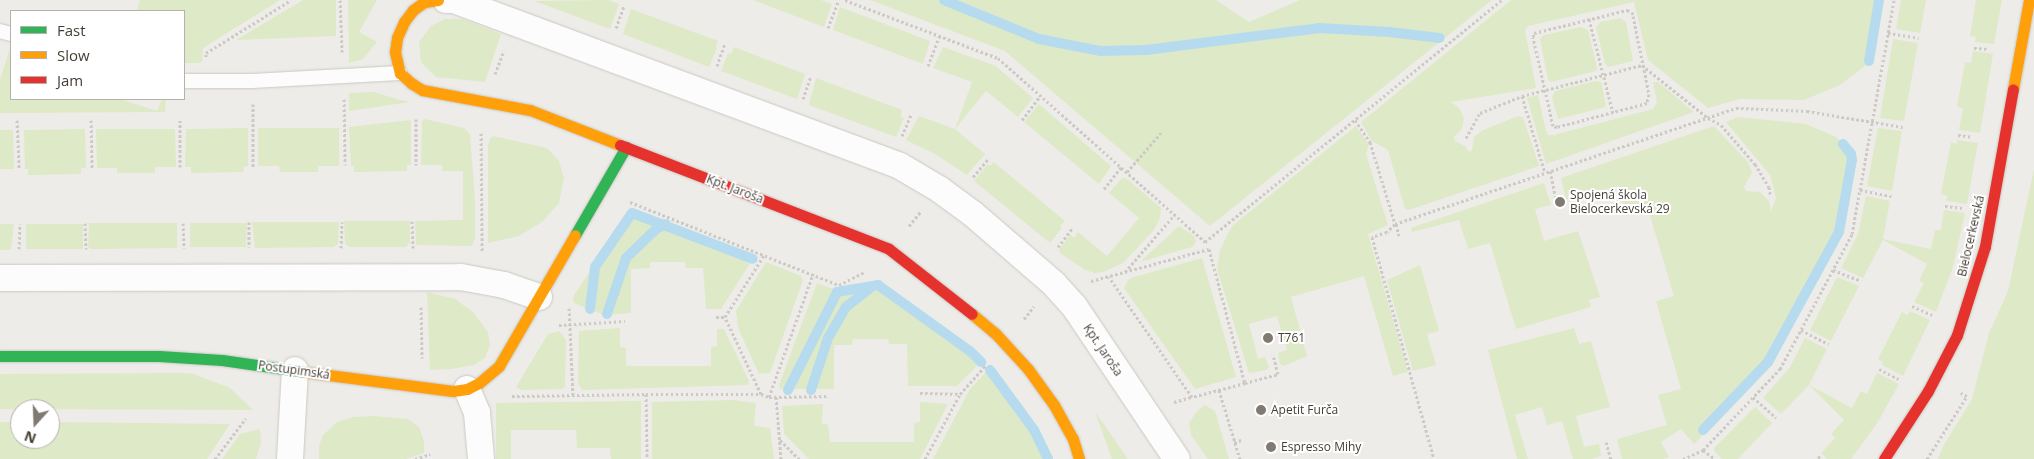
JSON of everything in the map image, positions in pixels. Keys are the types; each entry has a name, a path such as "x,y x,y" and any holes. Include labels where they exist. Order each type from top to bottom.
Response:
{"street":[{"path":"400,73 395,52 397,38 408,16 438,0"},
{"name":"Kpt. Jaroša","path":"435,1 454,0 900,166 939,188 973,214 1054,284 1074,306 1177,459"},
{"name":"Bielocerkevská","path":"1884,459 1895,445 1934,380 1957,335 1972,291 1985,246 2029,0"},
{"name":"Kpt. Jaroša","path":"400,73 422,90 530,110 889,249 995,333 1028,369 1054,405 1073,439 1079,459"},
{"path":"481,459 477,413 466,390 484,379 499,366 626,147"},
{"path":"0,278 461,276 504,285 539,297"},
{"name":"Postupimská","path":"0,356 159,356 222,360 423,388 466,390"},
{"path":"290,459 295,370"},
{"path":"276,459 291,416"}],"lane":[{"path":"185,81 252,81 400,73"}],"path":[{"path":"206,63 206,52 291,0"},
{"path":"828,28 839,0"},
{"path":"845,0 998,58 1206,242 1245,383"},
{"path":"1206,242 1502,0"},
{"path":"1683,459 1703,450 1780,369 1852,234 1894,0"},
{"path":"614,36 624,6"},
{"path":"1627,10 1632,12 1642,65 1649,94 1647,103 1557,127 1552,122 1544,90 1533,37 1534,32 1627,10"},
{"path":"1589,19 1613,112"},
{"path":"1888,33 1919,38"},
{"path":"928,66 940,35"},
{"path":"714,74 725,43"},
{"path":"493,80 506,45"},
{"path":"1466,138 1480,113 1522,96 1642,65"},
{"path":"1642,65 1708,118 1721,124 1755,164 1769,187 1770,194"},
{"path":"801,107 811,76"},
{"path":"1022,120 1041,95"},
{"path":"1522,96 1545,173"},
{"path":"1434,459 1372,238 1387,232 1395,224 1736,108 1806,111 1903,126"},
{"path":"416,110 416,166"},
{"path":"899,144 912,113"},
{"path":"17,120 19,168"},
{"path":"91,120 92,168"},
{"path":"180,120 180,167"},
{"path":"1355,120 1370,142 1399,236"},
{"path":"481,126 482,252"},
{"path":"253,132 253,166"},
{"path":"1127,172 1161,133"},
{"path":"968,183 989,158"},
{"path":"1104,189 1121,166"},
{"path":"1550,171 1557,203"},
{"path":"1860,190 1890,196"},
{"path":"625,209 630,201 840,285 872,268"},
{"path":"907,228 924,208"},
{"path":"1125,272 1175,214"},
{"path":"412,221 414,254"},
{"path":"249,222 250,256"},
{"path":"341,254 342,222"},
{"path":"85,223 86,257"},
{"path":"183,223 184,256"},
{"path":"19,257 20,224"},
{"path":"1053,253 1073,227"},
{"path":"1209,249 1109,277 1192,397 1278,374 1273,355"},
{"path":"725,317 764,255"},
{"path":"1833,270 1862,281"},
{"path":"769,397 813,274"},
{"path":"1020,325 1036,304"},
{"path":"569,305 572,395"},
{"path":"1912,306 1939,318"},
{"path":"421,316 422,338"},
{"path":"716,317 725,317"},
{"path":"725,317 761,394"},
{"path":"556,325 625,321"},
{"path":"1800,330 1829,344"},
{"path":"925,459 960,394 981,370"},
{"path":"1879,370 1906,384"},
{"path":"1219,390 1240,459"},
{"path":"920,393 960,394"},
{"path":"646,394 647,459"},
{"path":"505,396 646,394 761,394 769,397 828,396"},
{"path":"1927,459 1967,396"},
{"path":"776,397 781,459"},
{"path":"1753,397 1776,418"},
{"path":"215,459 246,418"},
{"path":"780,440 798,459"},
{"path":"1234,442 1242,440"},
{"path":"1606,442 1611,459"},
{"path":"1703,450 1715,459"},
{"path":"415,459 430,454"}],"green space":[{"path":"140,0 280,0 203,48 202,62 196,63 185,63 185,10 137,10"},
{"path":"303,0 336,0 336,36 236,40"},
{"path":"348,0 377,0 359,32 377,42 363,59 349,63"},
{"path":"608,0 619,4 610,29 534,1"},
{"path":"753,0 821,0 832,4 824,27"},
{"path":"870,0 1216,0 1249,22 1300,0 1492,0 1210,226 1005,51"},
{"path":"1511,0 1883,0 1873,60 1840,85 1804,100 1740,99 1708,108 1648,60 1634,2 1528,26 1525,30 1536,88 1451,102 1459,108 1464,118 1462,129 1454,137 1455,141 1465,146 1469,152 1472,150 1474,137 1483,130 1518,116 1523,117 1539,166 1409,210 1405,209 1388,150 1372,141 1361,122"},
{"path":"1901,0 1926,0 1920,33 1896,29"},
{"path":"1976,0 2002,0 1994,44 1975,42 1976,37 1970,36"},
{"path":"840,7 930,41 923,64 833,30"},
{"path":"631,9 718,41 709,67 623,34"},
{"path":"1621,18 1626,22 1633,61 1608,67 1605,64 1596,28 1600,22"},
{"path":"445,19 462,19 501,34 485,82 436,77 421,62 419,42 431,26"},
{"path":"1581,27 1588,30 1597,68 1596,71 1551,82 1548,80 1540,39 1544,35"},
{"path":"1893,39 1918,43 1904,121 1880,118"},
{"path":"734,47 805,74 797,99 721,71 728,53 731,54"},
{"path":"943,47 996,66 1033,98 1018,117 986,91 955,129 972,82 933,68"},
{"path":"10,48 10,100 123,100 157,111 162,100 166,100 165,112 0,113 0,80"},
{"path":"1973,51 1993,54 1980,133 1959,130 1963,108 1957,107 1965,62 1971,63"},
{"path":"816,78 902,110 901,117 904,118 896,137 809,105"},
{"path":"1596,81 1601,82 1606,107 1558,119 1552,97 1555,91"},
{"path":"1653,82 1658,82 1694,112 1546,164 1527,98 1538,95 1546,131 1548,135 1554,135 1653,109 1657,102"},
{"path":"374,92 410,102 349,111 349,93"},
{"path":"1039,104 1111,166 1099,184 1024,122"},
{"path":"919,116 955,129 985,154 967,175 935,154 906,140"},
{"path":"1738,117 1806,124 1836,137 1851,151 1855,159 1842,228 1772,362 1694,444 1681,429 1661,442 1669,457 1664,459 1622,459 1617,439 1667,425 1658,395 1681,389 1656,301 1674,296 1648,209 1626,216 1618,186 1566,200 1561,178 1714,126 1748,162 1752,172 1744,187 1746,191 1760,192 1769,201 1771,212 1776,198 1770,175 1726,122"},
{"path":"425,119 464,128 470,134 475,200 475,238 472,246 416,245 415,221 463,220 463,171 442,171 442,165 421,165 422,121"},
{"path":"411,120 411,165 407,165 407,171 354,172 354,166 351,166 349,127"},
{"path":"1356,126 1369,145 1366,154 1388,225 1368,234 1408,372 1393,376 1364,276 1291,297 1307,356 1291,363 1283,366 1280,364 1278,353 1287,350 1277,316 1249,324 1258,359 1265,357 1269,367 1266,370 1249,373 1217,269 1220,250 1232,226"},
{"path":"248,128 248,166 243,167 244,172 191,173 191,167 185,167 186,129"},
{"path":"258,128 339,128 339,166 318,166 318,172 280,172 279,166 258,166"},
{"path":"1878,128 1902,131 1892,191 1867,186"},
{"path":"85,129 86,168 81,168 81,174 28,175 28,169 25,169 24,130"},
{"path":"96,129 175,129 176,167 155,167 155,173 117,173 117,168 97,168"},
{"path":"0,130 13,130 14,169 0,169"},
{"path":"493,136 547,148 559,161 564,178 559,203 542,222 519,236 488,243 488,146"},
{"path":"1957,140 1978,143 1967,204 1946,201 1947,196 1941,194 1951,142 1957,144"},
{"path":"994,162 1065,221 1050,243 974,181 988,164 990,166"},
{"path":"2034,169 2034,459 1938,459 1943,446 1972,399 1989,333 2008,291"},
{"path":"1122,178 1126,178 1161,208 1160,218 1154,230 1123,263 1103,272 1095,273 1085,270 1060,253 1059,250 1070,235 1074,238 1078,232 1107,256 1139,218 1109,193"},
{"path":"1544,183 1551,205 1535,209 1544,241 1578,231 1600,297 1589,300 1591,307 1516,329 1490,243 1468,249 1459,220 1412,232 1411,228"},
{"path":"1866,196 1890,201 1883,239 1931,249 1935,230 1941,230 1944,210 1965,213 1953,267 1936,312 1914,302 1924,283 1919,281 1927,264 1883,240 1863,278 1841,268 1858,234"},
{"path":"632,210 754,257 721,309 706,309 703,268 686,268 685,262 650,262 650,268 631,269 631,313 604,315 573,301 574,295"},
{"path":"344,221 410,221 410,242 406,247 349,247 345,244"},
{"path":"252,222 339,222 338,244 333,247 255,248"},
{"path":"89,223 177,223 177,248 91,249 88,247"},
{"path":"190,223 247,223 246,247 190,247"},
{"path":"0,224 14,224 11,249 9,250 0,250"},
{"path":"26,224 83,224 83,249 26,249"},
{"path":"1179,226 1194,236 1196,242 1192,247 1140,262"},
{"path":"1202,258 1236,377 1195,389 1124,288 1128,280 1134,277"},
{"path":"766,262 801,276 803,280 770,373 759,374 738,328 736,311"},
{"path":"1420,265 1439,331 1427,334 1436,365 1413,371 1387,280"},
{"path":"1837,277 1859,286 1831,341 1810,330"},
{"path":"817,283 836,290 838,293 878,287 981,362 957,386 908,386 907,344 889,344 888,339 853,339 852,345 834,345 834,389 780,389 779,385"},
{"path":"427,292 455,299 473,312 488,332 490,345 485,358 474,365 430,370"},
{"path":"1910,311 1930,320 1903,376 1882,365 1883,362 1878,359 1902,312 1907,315"},
{"path":"620,328 620,347 626,348 626,366 711,366 711,347 717,346 717,329 724,329 749,381 748,385 582,390 578,383 579,331"},
{"path":"1574,328 1579,344 1591,341 1610,407 1576,416 1584,447 1599,444 1601,456 1592,459 1573,459 1562,421 1547,425 1542,407 1515,415 1528,459 1517,459 1488,350"},
{"path":"559,331 566,340 565,387 562,389 522,390 516,387 548,334"},
{"path":"1805,338 1827,349 1809,385 1781,414 1763,398 1790,367"},
{"path":"989,369 1033,430 1047,459 933,459 970,389"},
{"path":"1877,373 1899,384 1878,422 1851,459 1827,459 1821,453 1835,438 1831,434 1844,420 1809,385 1852,408 1861,391 1867,394"},
{"path":"0,374 194,374 230,388 253,410 60,409 60,399 10,399 10,409 0,409"},
{"path":"733,400 756,403 754,426 770,428 774,459 652,459 652,402"},
{"path":"641,401 641,459 611,459 610,448 577,448 576,430 511,430 511,459 496,459 496,403"},
{"path":"920,402 948,404 920,459 809,459 784,434 782,406 823,404 822,424 828,424 830,442 914,442 914,423 920,422"},
{"path":"1205,405 1215,411 1229,459 1208,459 1191,435 1189,423 1198,410"},
{"path":"1755,407 1772,423 1738,459 1722,459 1715,452 1714,448"},
{"path":"1095,412 1128,459 1112,459"},
{"path":"374,416 408,419 419,427 424,441 424,453 406,459 319,459 319,446 323,435 337,422 353,417"},
{"path":"0,422 10,422 10,449 60,449 60,422 230,424 207,459 0,459"},
{"path":"260,429 261,443 256,459 222,459 240,434"}],"waterway":[{"path":"944,0 1039,39 1100,51 1146,50 1319,28 1389,32 1440,38"},
{"path":"1869,61 1879,0"},
{"path":"1703,430 1768,362 1839,232 1852,160 1851,154 1843,144"},
{"path":"590,309 595,267 632,213 753,259"},
{"path":"607,314 626,258 656,229 666,224"},
{"path":"788,390 837,292 878,285 970,351 981,362"},
{"path":"811,390 828,338 846,307 870,288"},
{"path":"990,370 1034,430 1048,459"}],"traffic: fast":[{"path":"575,235 626,147"},
{"path":"0,356 159,356 222,360 305,372"}],"traffic: slow":[{"path":"438,0 424,2 413,10 404,22 397,38 395,52 400,73 411,83 422,90 530,110 620,145"},
{"path":"2013,89 2029,0"},
{"path":"305,372 453,391 467,389 479,383 499,366 575,235"},
{"path":"972,314 995,333 1028,369 1054,405 1073,439 1079,459"}],"traffic: jam":[{"path":"1884,459 1928,391 1957,335 1985,246 2013,89"},
{"path":"620,145 889,249 972,314"}],"place":[{"name":"Spojená škola Bielocerkevská 29","path":"1560,202"},
{"name":"T761","path":"1268,338"},
{"name":"Apetit Furča","path":"1261,410"},
{"name":"Espresso Mihy","path":"1271,447"}]}
